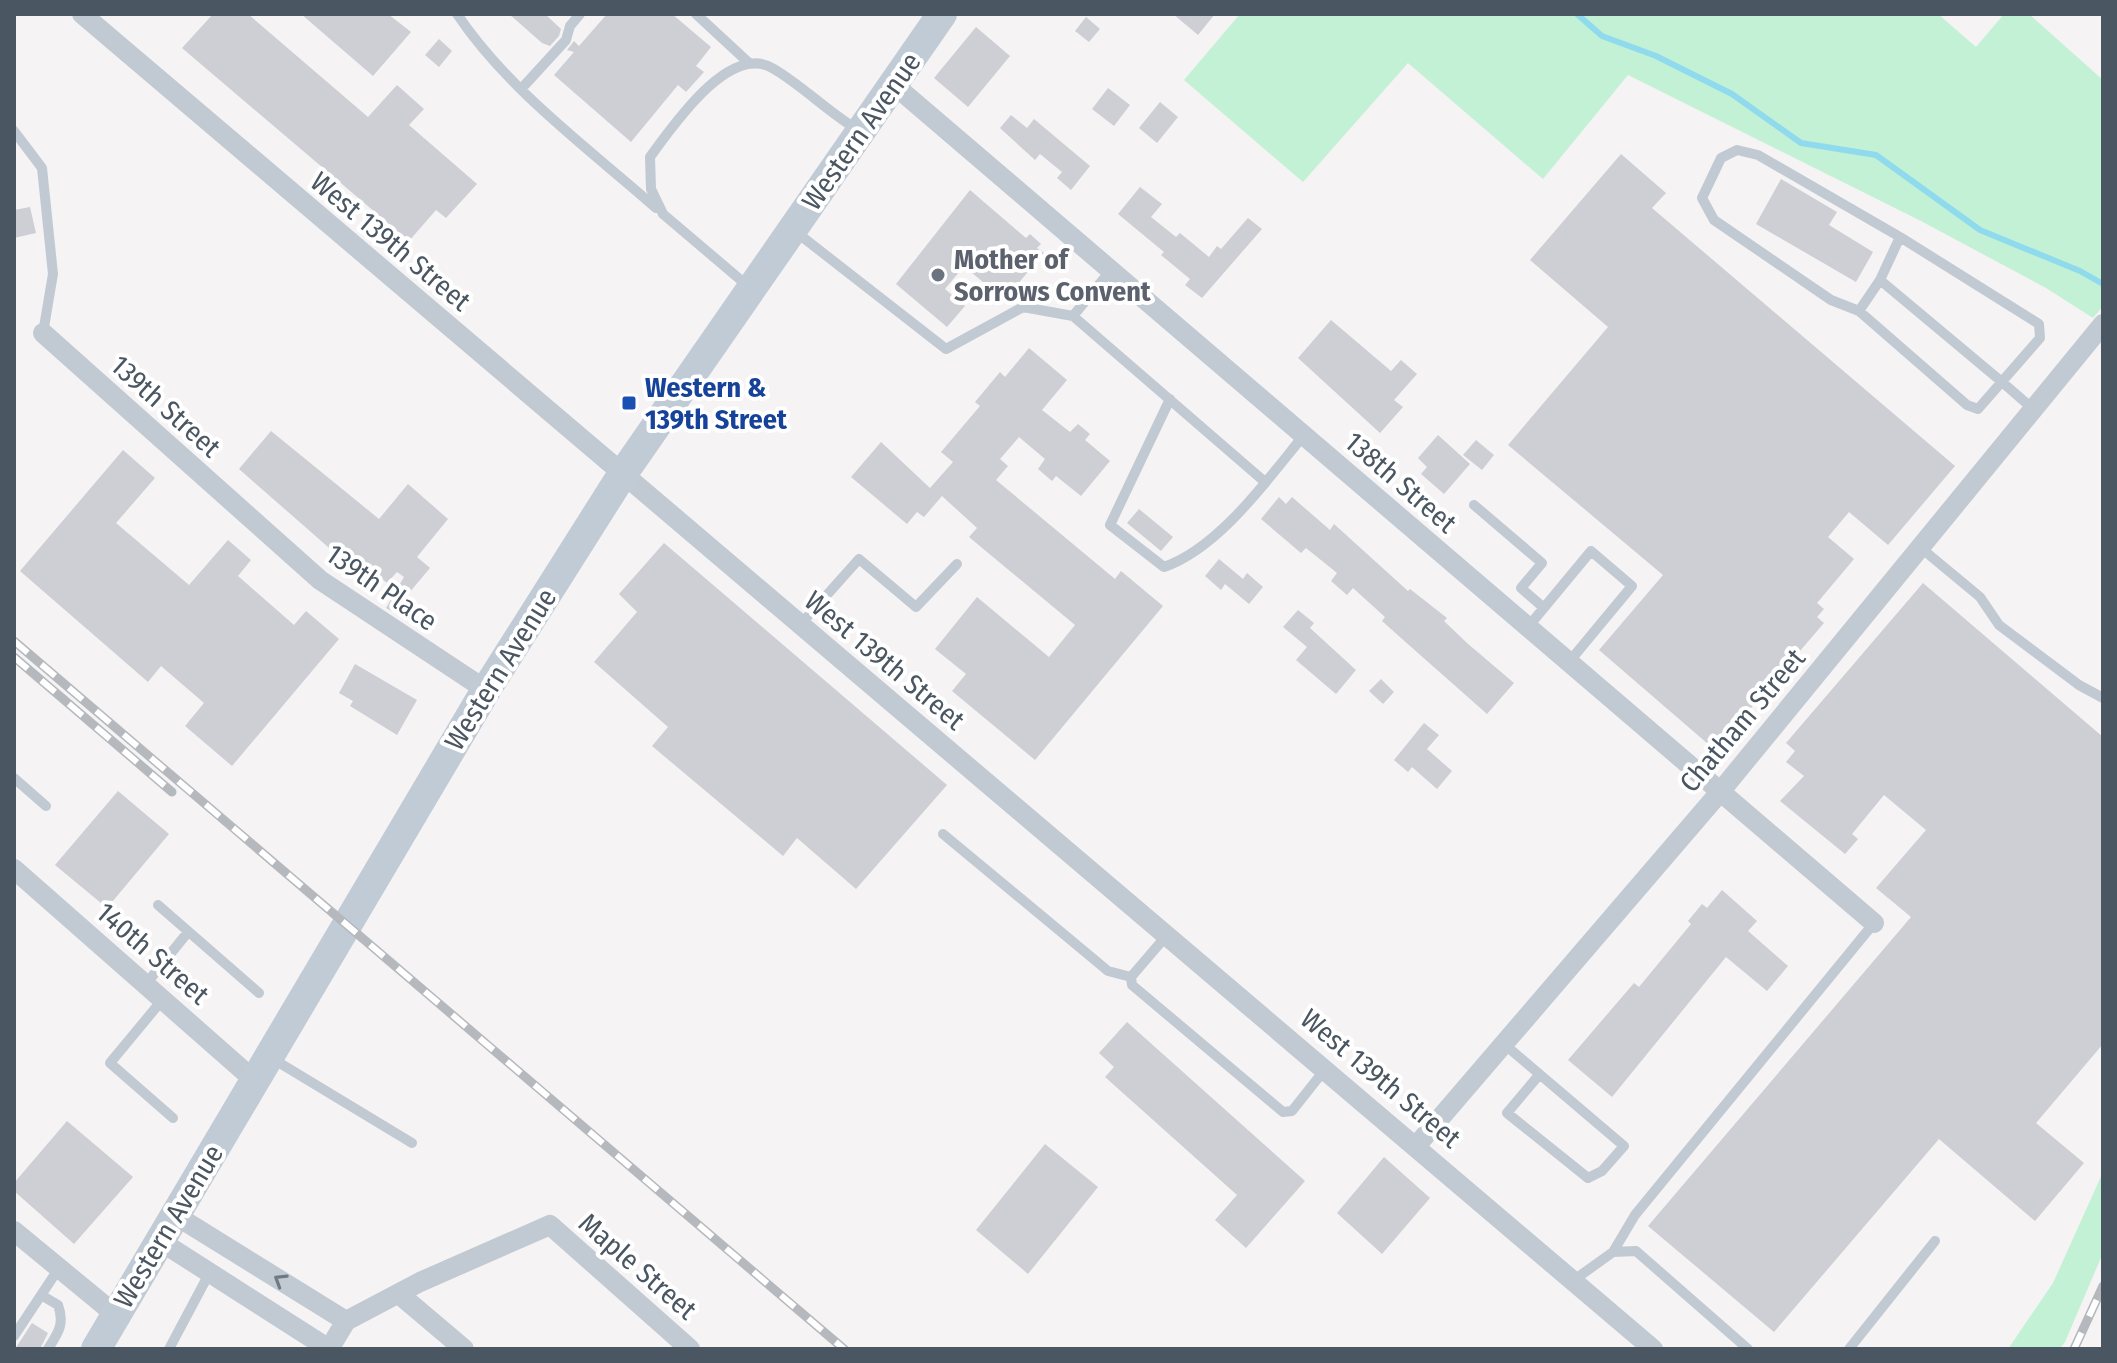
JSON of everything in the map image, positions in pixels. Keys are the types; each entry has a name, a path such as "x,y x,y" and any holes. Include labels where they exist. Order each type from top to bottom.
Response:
{"main road":[{"name":"Western Avenue","path":"96,1349 486,690 622,475 942,14"}],"street":[{"name":"West 139th Street","path":"82,14 622,475 1417,1145 1653,1349"},
{"name":"138th Street","path":"893,84 1874,923"},
{"name":"Chatham Street","path":"1417,1145 1720,792 2103,324"},
{"name":"139th Street","path":"43,333 251,521"},
{"name":"139th Place","path":"251,521 320,580 486,690"},
{"name":"140th Street","path":"14,869 163,999 261,1068"},
{"name":"Maple Street","path":"399,1294 524,1234 550,1225 690,1349"},
{"path":"167,1228 210,1272 329,1349 346,1321 399,1294 464,1349"},
{"path":"167,1228 346,1321"},
{"path":"14,1231 116,1315"}],"lane":[{"path":"457,14 522,88 751,289"},
{"path":"522,88 566,40 570,26 580,14"},
{"path":"696,14 749,63"},
{"path":"663,214 651,189 650,157 692,106 725,73 739,64 773,67 831,114 860,131"},
{"path":"14,131 42,168 53,274 43,333"},
{"path":"1737,150 1758,155 1900,237 2039,324 2040,338 1978,409 1967,405 1859,311 1831,300 1714,220 1702,198 1721,158 1737,150"},
{"path":"792,229 946,349 1023,307 1073,316 1265,482"},
{"path":"1859,311 1880,280 1900,237"},
{"path":"1073,316 1111,270"},
{"path":"1880,280 2033,409"},
{"path":"1170,399 1110,525 1164,567 1184,560 1207,543 1304,435"},
{"path":"1474,505 1542,563 1521,588 1544,608"},
{"path":"1921,548 1980,597 1999,625 2079,685 2103,698"},
{"path":"1528,627 1591,551 1632,586 1569,662"},
{"path":"800,625 859,559 916,607 957,564"},
{"path":"14,778 46,806"},
{"path":"943,834 1108,971 1131,977"},
{"path":"158,905 259,993"},
{"path":"1574,1280 1613,1252 1635,1215 1874,923"},
{"path":"146,984 188,932"},
{"path":"1167,935 1131,977 1132,985 1283,1112 1292,1111 1326,1068"},
{"path":"163,999 110,1063 173,1118"},
{"path":"1504,1044 1624,1146 1602,1171 1588,1178 1507,1113 1539,1075"},
{"path":"261,1068 412,1143"},
{"path":"1849,1349 1935,1241"},
{"path":"1613,1252 1636,1251 1748,1349"},
{"path":"14,1336 59,1268"},
{"path":"169,1349 210,1272"},
{"path":"41,1295 58,1305 61,1314 62,1326 48,1349"}],"green space":[{"path":"1240,14 1938,14 1976,47 2004,14 2029,14 2103,80 2103,306 2093,318 2046,288 1921,221 1628,75 1543,179 1408,63 1303,182 1184,80"},
{"path":"2103,1172 2103,1253 2065,1342 2060,1349 2008,1349 2053,1283"}],"building":[{"path":"213,14 248,14 368,117 397,85 424,109 409,125 477,184 446,218 436,210 409,241 182,48"},
{"path":"301,14 388,14 411,32 373,76"},
{"path":"509,14 545,14 561,29 559,36 550,46 542,43"},
{"path":"607,14 672,14 711,47 696,66 704,72 686,92 678,85 631,142 554,75 574,52 567,50 574,41 579,46"},
{"path":"1173,14 1215,14 1198,35"},
{"path":"1086,17 1100,29 1089,42 1075,31"},
{"path":"976,27 1010,56 968,107 934,78"},
{"path":"439,39 452,51 439,67 425,55"},
{"path":"1108,88 1130,105 1114,126 1092,109"},
{"path":"1160,102 1178,117 1157,143 1139,128"},
{"path":"1011,115 1027,128 1034,119 1090,166 1071,190 1057,178 1062,172 1040,154 1035,160 1000,128"},
{"path":"1621,154 1666,193 1652,208 1955,466 1888,545 1849,512 1828,537 1854,559 1817,603 1824,609 1817,617 1824,623 1715,750 1599,650 1663,575 1508,445 1608,327 1530,260"},
{"path":"1781,179 1837,212 1829,225 1873,252 1856,282 1756,224"},
{"path":"1140,187 1162,204 1151,217 1176,237 1180,233 1209,257 1217,246 1221,249 1248,218 1262,229 1202,298 1185,285 1190,279 1161,255 1164,252 1118,214"},
{"path":"970,190 1026,238 1030,234 1041,244 1037,248 1044,253 1004,300 964,266 945,289 965,306 947,327 896,284"},
{"path":"30,207 36,233 14,238 14,210"},
{"path":"1331,320 1391,371 1401,360 1417,374 1394,400 1403,407 1380,433 1298,358"},
{"path":"1029,348 1067,380 1042,410 1070,432 1078,424 1090,434 1085,440 1110,461 1081,496 1056,476 1052,481 1038,469 1045,459 1019,437 1000,459 1008,466 996,480 1115,579 1121,571 1163,606 1035,760 952,691 966,674 935,649 977,597 1049,657 1075,625 969,537 977,528 942,496 924,517 917,512 907,524 851,477 881,442 930,488 953,462 941,452 980,406 975,402 1000,372 1005,377"},
{"path":"271,431 379,519 408,484 448,519 417,557 430,568 393,612 386,608 404,577 397,572 387,583 375,573 368,582 239,469"},
{"path":"1438,435 1470,464 1444,494 1421,474 1427,467 1418,458"},
{"path":"1476,440 1494,455 1482,470 1463,455"},
{"path":"123,450 155,478 116,523 189,585 228,540 251,560 238,576 294,625 306,611 339,639 232,766 185,726 204,703 161,666 148,682 20,571"},
{"path":"1279,497 1286,504 1292,497 1330,530 1334,524 1408,591 1410,589 1447,618 1444,621 1514,683 1487,714 1382,621 1385,617 1353,588 1347,595 1331,581 1337,573 1306,548 1301,553 1261,519"},
{"path":"1139,509 1173,537 1161,551 1127,523"},
{"path":"664,543 947,785 856,889 797,838 783,856 652,746 668,727 594,662 637,612 619,594"},
{"path":"1219,559 1243,579 1247,573 1263,587 1249,604 1225,584 1221,590 1205,576"},
{"path":"1923,583 2103,737 2103,1044 2036,1123 2084,1163 2035,1221 1939,1139 1774,1332 1648,1226 1911,917 1876,888 1926,830 1884,795 1852,834 1858,839 1845,854 1780,801 1804,776 1786,762 1795,751 1786,743"},
{"path":"1298,610 1314,623 1310,628 1356,670 1336,694 1296,660 1307,647 1283,627"},
{"path":"355,664 417,700 397,735 350,706 353,701 339,693"},
{"path":"1381,679 1394,692 1383,704 1369,691"},
{"path":"1424,723 1439,735 1427,749 1452,771 1437,789 1412,767 1408,772 1394,760"},
{"path":"118,791 169,834 107,908 55,865"},
{"path":"1722,890 1757,921 1748,931 1788,966 1767,991 1726,957 1612,1097 1568,1060 1634,983 1639,987 1691,924 1688,921 1702,904 1707,908"},
{"path":"1127,1022 1305,1181 1246,1248 1215,1220 1237,1195 1105,1077 1114,1067 1099,1053"},
{"path":"67,1121 133,1177 74,1244 14,1191 14,1183"},
{"path":"1045,1144 1098,1187 1028,1274 976,1230"},
{"path":"1384,1157 1430,1198 1382,1254 1337,1213"},
{"path":"32,1323 48,1333 40,1349 15,1349"}],"waterway":[{"path":"1577,14 1602,36 1656,56 1732,94 1801,143 1876,155 1980,230 2080,271 2103,284"}],"railway":[{"path":"14,641 844,1349"},
{"path":"14,657 172,792"},
{"path":"2074,1349 2103,1286"}],"place":[{"name":"Mother of Sorrows Convent","path":"938,275"},
{"name":"Western & 139th Street","path":"629,403"}]}
